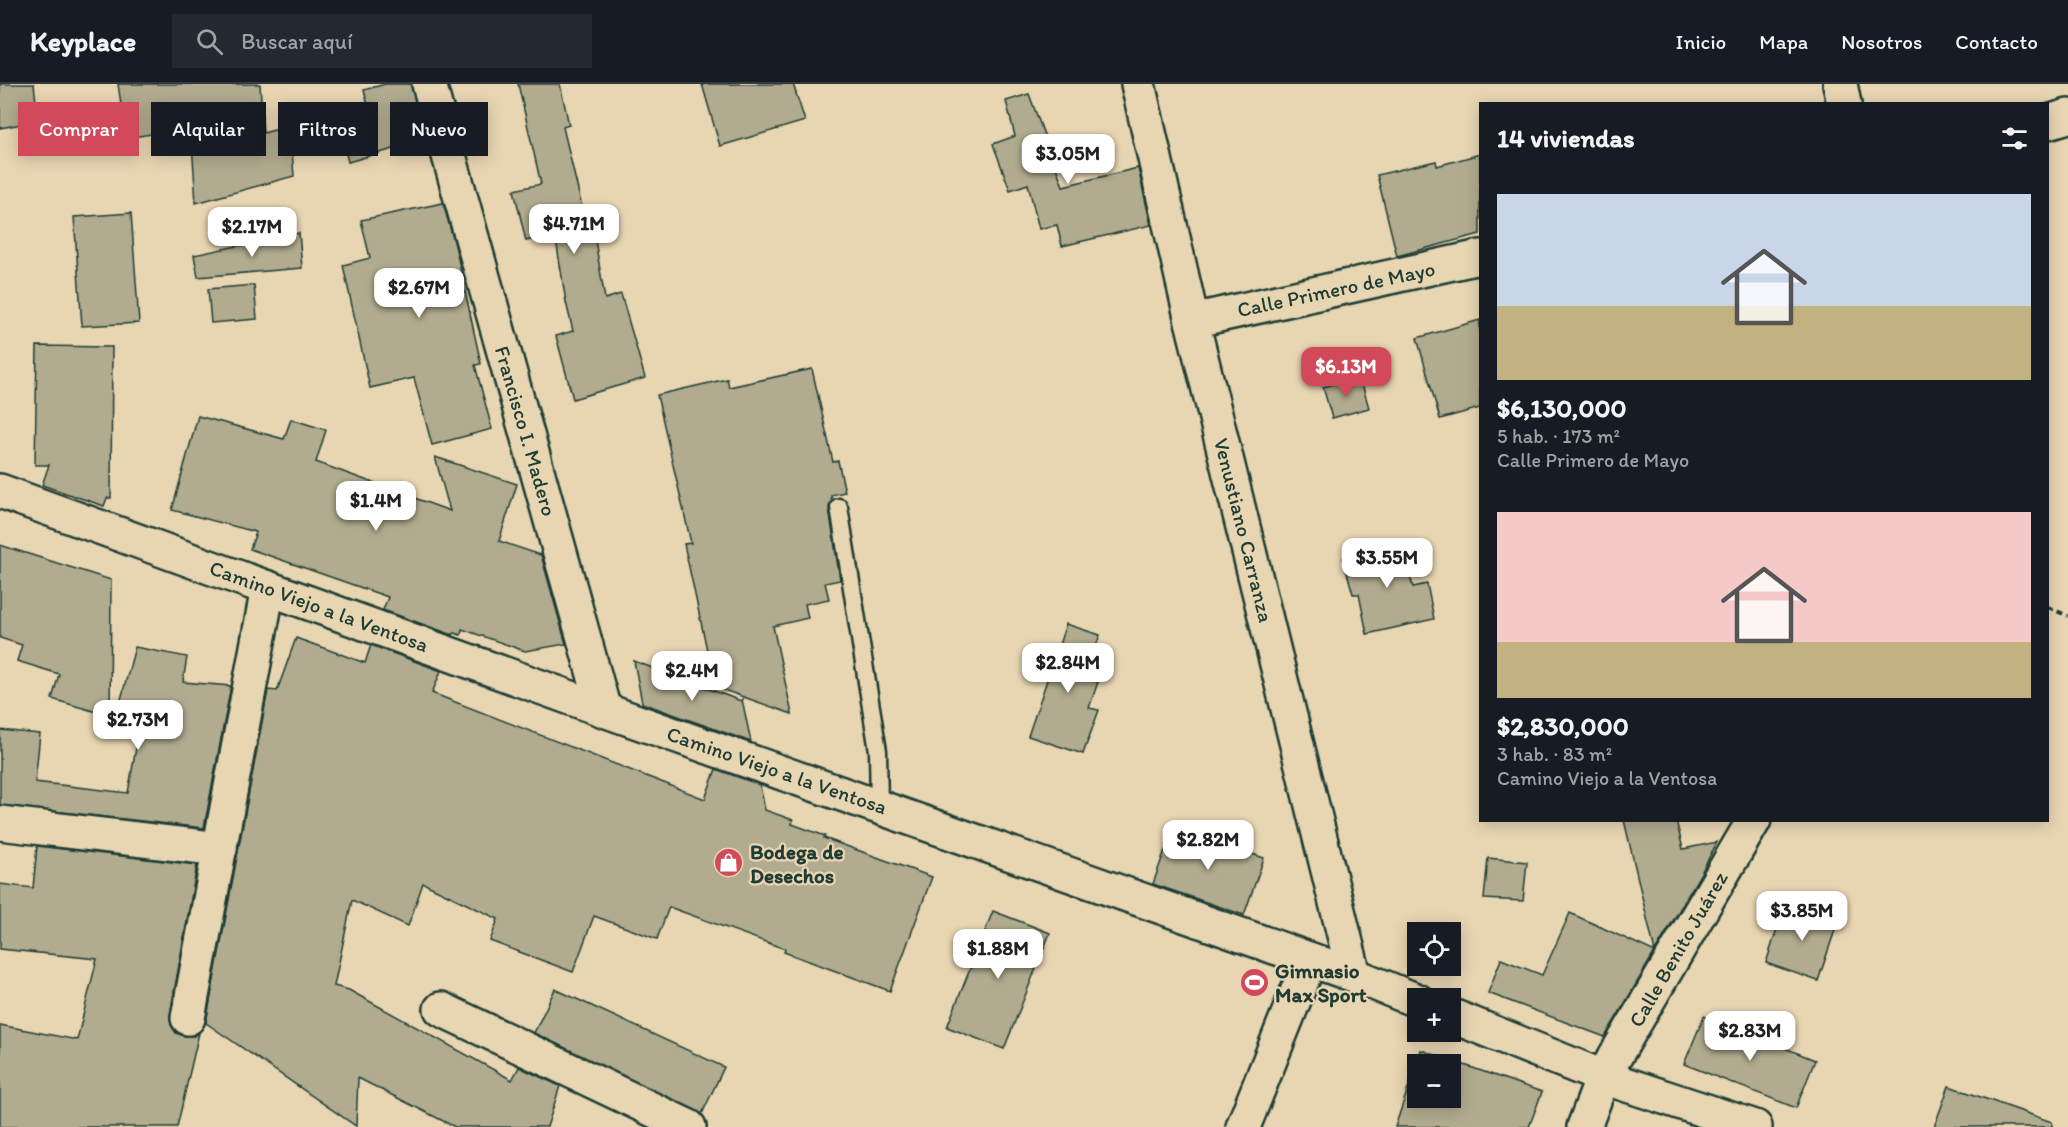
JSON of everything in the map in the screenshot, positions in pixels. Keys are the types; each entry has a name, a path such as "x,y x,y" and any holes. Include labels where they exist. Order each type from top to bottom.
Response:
{"street":[{"name":"Francisco I. Madero","path":"429,84 604,710"},
{"name":"Venustiano Carranza","path":"1138,84 1192,321 1353,975"},
{"path":"1840,84 1844,102"},
{"path":"2049,122 2068,116"},
{"name":"Calle Primero de Mayo","path":"1192,321 1479,257"},
{"name":"Camino Viejo a la Ventosa","path":"0,491 604,710 1353,975 1407,997"},
{"path":"188,1018 268,588"},
{"name":"Calle Benito Juárez","path":"1584,1127 1603,1077 1753,822"},
{"path":"0,823 220,849"},
{"path":"1243,1127 1310,960"},
{"path":"441,1009 689,1127"},
{"path":"1461,1019 1603,1077 1755,1127"}],"lane":[{"path":"839,507 878,751 879,807"}],"path":[{"path":"2049,607 2068,616"}],"building":[{"path":"0,84 34,84 36,102 18,102 18,125 0,128"},
{"path":"118,84 260,84 261,102 151,102 151,134 139,136 139,102 121,102"},
{"path":"385,84 411,84 416,102 390,102 390,150 378,153 378,102 367,102 364,90"},
{"path":"518,84 560,84 569,125 563,127 590,241 595,240 605,299 621,294 645,378 573,399 556,336 573,331 555,234 526,241 514,190 541,184"},
{"path":"702,84 793,84 805,121 720,146"},
{"path":"1029,94 1063,186 1138,168 1151,225 1062,246 1057,225 1039,229 1028,184 1010,190 993,144 1015,136 1006,101"},
{"path":"278,129 278,156 292,156 294,176 196,203 193,156 266,156 266,132"},
{"path":"1479,154 1479,234 1397,256 1377,175 1436,161 1437,166"},
{"path":"347,156 369,156 348,162"},
{"path":"443,203 455,245 481,364 475,365 492,429 432,445 414,378 370,388 343,265 370,258 361,220"},
{"path":"131,213 139,323 82,326 74,217"},
{"path":"299,233 302,268 198,277 194,255"},
{"path":"254,285 257,319 211,323 208,289"},
{"path":"1479,320 1479,408 1440,419 1417,338"},
{"path":"37,346 112,347 111,498 107,498 104,506 42,485 49,465 35,465"},
{"path":"812,369 833,462 838,461 845,492 831,495 829,508 840,580 825,583 829,599 805,604 808,618 773,626 792,714 715,687 684,544 691,543 657,395 727,379 729,387"},
{"path":"1360,377 1369,408 1332,418 1323,387"},
{"path":"198,416 284,439 291,419 326,430 316,462 450,511 435,457 517,484 499,541 541,555 566,644 525,651 462,629 461,635 454,633 453,635 383,610 388,597 250,549 256,532 172,510"},
{"path":"1401,542 1413,587 1427,584 1434,619 1367,634 1359,594 1353,594 1343,558"},
{"path":"0,545 111,580 110,716 52,699 59,674 17,661 22,645 0,638"},
{"path":"1066,624 1100,635 1085,677 1098,682 1089,708 1099,710 1083,754 1028,736"},
{"path":"296,638 365,663 371,645 441,671 432,693 705,799 716,769 760,785 765,810 793,820 792,824 825,836 824,838 932,877 890,991 784,952 785,949 669,907 657,939 594,916 573,972 490,941 498,919 423,883 408,926 352,900 334,986 349,990 512,1080 519,1067 560,1086 547,1127 455,1127 358,1078 356,1126 206,1023 268,690 277,691"},
{"path":"135,647 187,657 183,682 231,686 204,828 0,805 0,730 40,734 35,782 128,793 140,725 116,718"},
{"path":"634,661 741,701 742,699 751,742 642,703"},
{"path":"1624,822 1676,822 1683,849 1717,842 1655,952"},
{"path":"1173,827 1264,858 1244,915 1153,884"},
{"path":"37,846 197,865 170,1015 171,1025 176,1033 194,1036 199,1033 177,1127 0,1127 0,1025 77,1040 97,959 0,949 0,884 33,888"},
{"path":"1488,858 1527,862 1523,901 1484,899"},
{"path":"1785,904 1838,921 1818,981 1766,963"},
{"path":"993,911 1050,933 1004,1049 947,1027"},
{"path":"1570,913 1655,952 1605,1037 1488,993 1501,959 1542,975"},
{"path":"555,989 724,1067 702,1114 534,1033"},
{"path":"1704,1016 1815,1060 1796,1108 1684,1064"},
{"path":"1421,1050 1433,1054 1420,1054"},
{"path":"1461,1064 1542,1092 1529,1127 1395,1127 1407,1091 1407,1108 1461,1108"},
{"path":"1949,1086 2052,1122 2052,1127 1934,1127"}],"place":[{"name":"Bodega de Desechos","path":"729,863"},
{"name":"Gimnasio Max Sport","path":"1254,982"}]}
